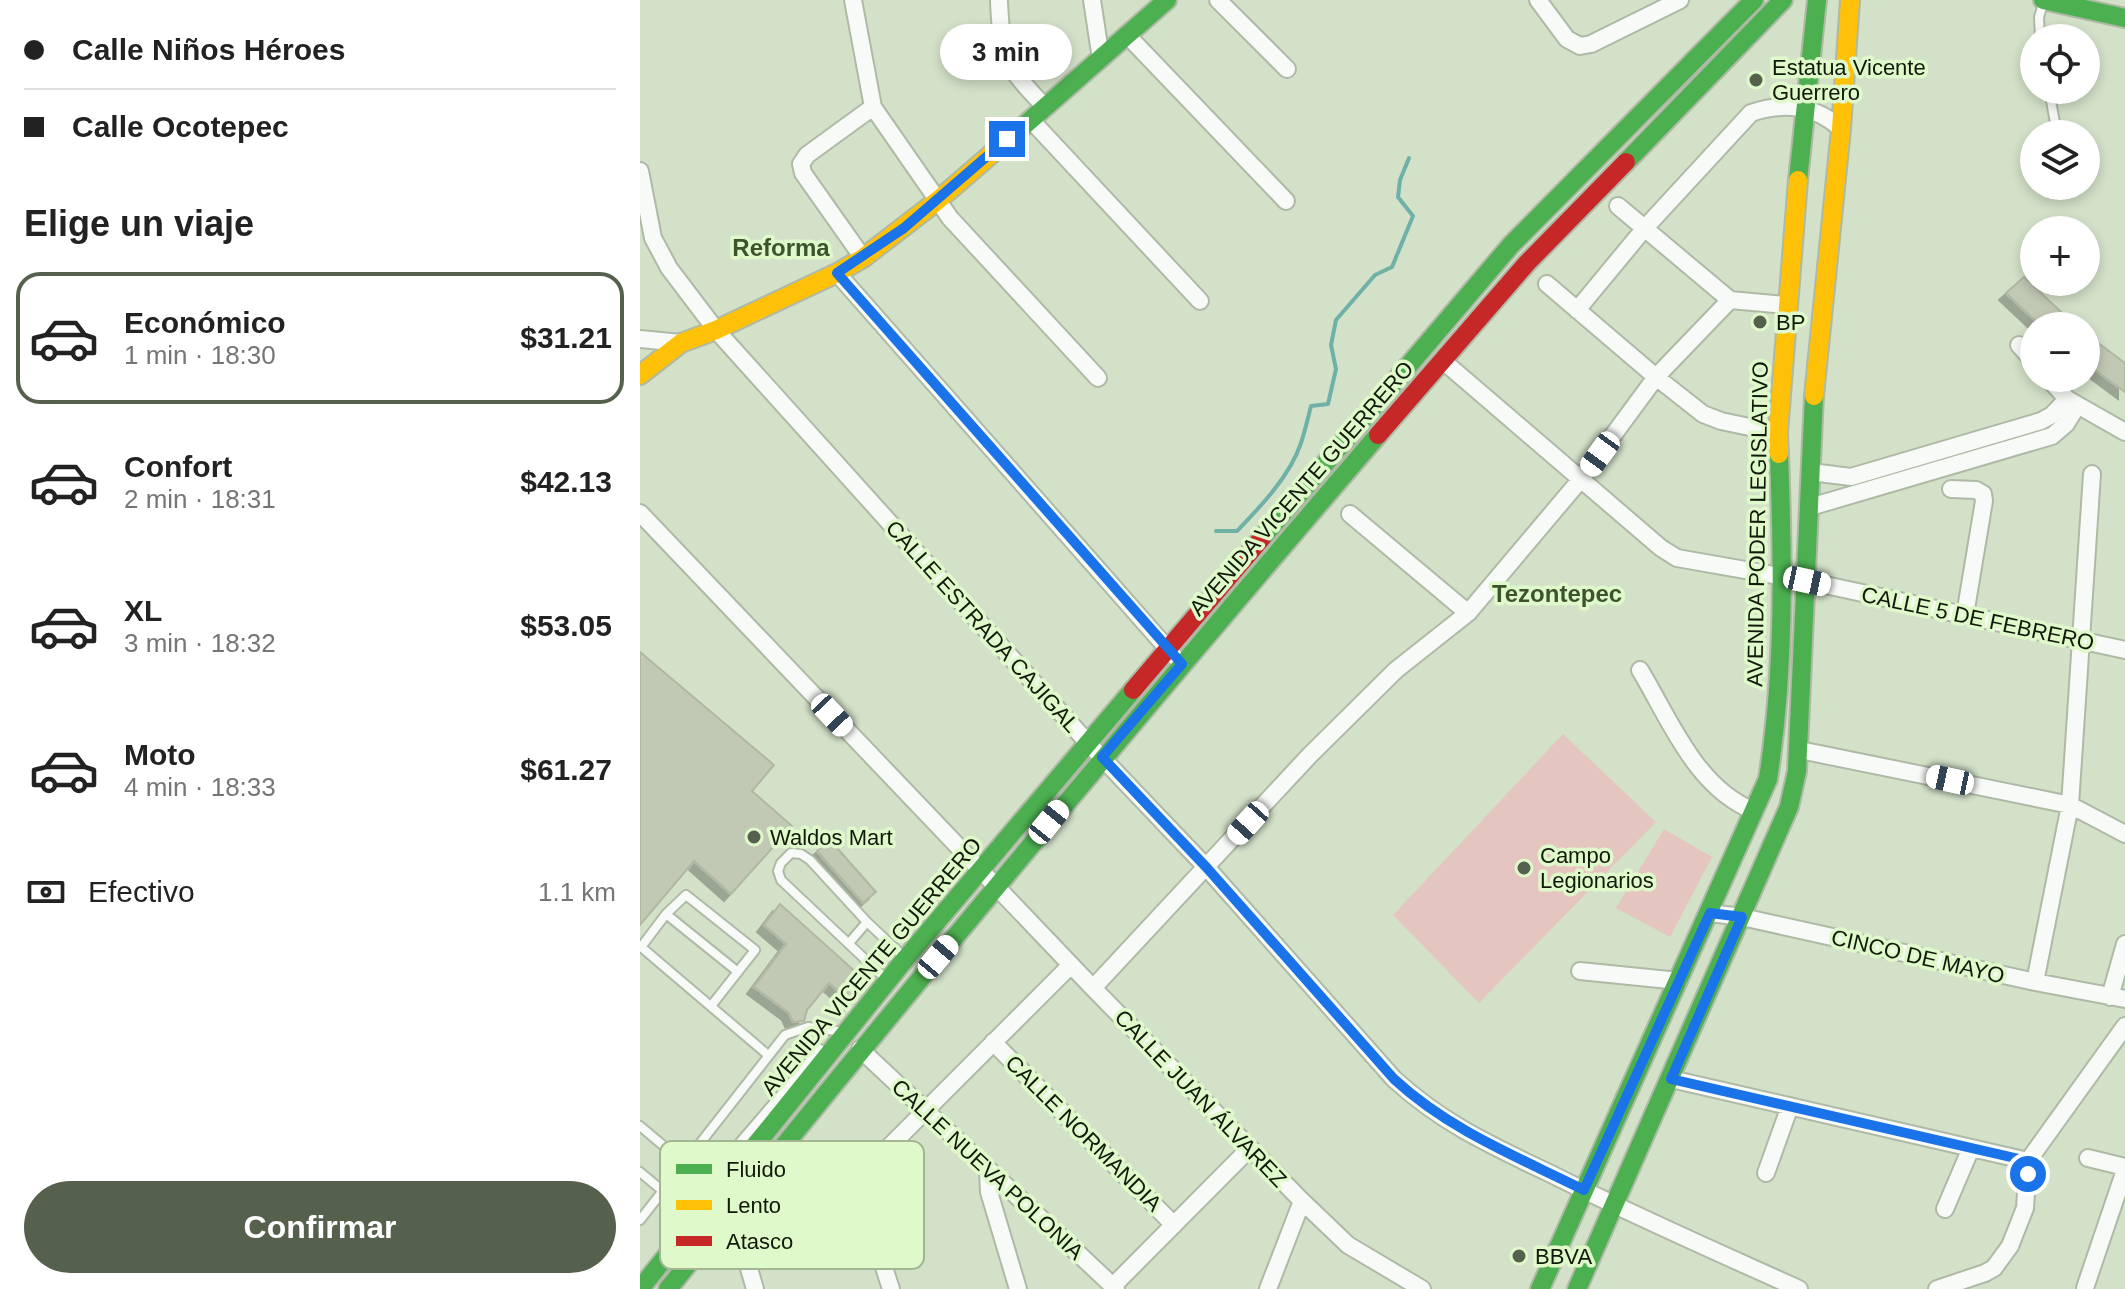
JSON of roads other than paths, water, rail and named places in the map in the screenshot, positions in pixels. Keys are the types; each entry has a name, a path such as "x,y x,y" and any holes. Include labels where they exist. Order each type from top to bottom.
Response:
{"main road":[{"path":"640,375 681,343 716,330 863,258 937,201 1167,0"},
{"name":"AVENIDA VICENTE GUERRERO","path":"758,1141 906,958 1511,245 1754,0"},
{"name":"AVENIDA VICENTE GUERRERO","path":"786,1141 1102,757 1442,360 1527,263 1783,0"},
{"path":"2044,0 2077,3 2125,18"},
{"path":"1816,5 1825,21 1832,23 1849,8"},
{"name":"AVENIDA PODER LEGISLATIVO","path":"1540,1289 1768,779 1777,722 1784,578 1778,433 1786,305 1816,5"},
{"path":"1577,1289 1789,807 1800,750 1815,384 1841,129 1849,8"},
{"path":"1810,56 1827,51 1836,54 1845,63"},
{"name":"AVENIDA VICENTE GUERRERO","path":"640,1289 660,1264"},
{"name":"AVENIDA VICENTE GUERRERO","path":"668,1289 684,1269"}],"street":[{"path":"853,0 873,107 937,201 1098,378"},
{"path":"1092,0 1101,59"},
{"path":"1218,0 1287,69"},
{"path":"1538,0 1567,39 1580,46 1591,44 1680,0"},
{"path":"999,2 1005,57 1038,113 1200,301"},
{"path":"1127,35 1286,201"},
{"path":"1577,310 1644,229 1751,113 1773,106 1804,109 1824,115 1841,129"},
{"path":"863,258 803,173 801,164 807,155 873,107"},
{"name":"CALLE ESTRADA CAJIGAL","path":"640,171 653,238 669,268 716,330 1088,743 1207,868 1394,1079 1421,1104 1455,1127 1613,1206 1799,1289"},
{"path":"1618,206 1730,300 1786,305"},
{"path":"837,273 1182,664"},
{"path":"1547,284 1703,414 1778,433"},
{"path":"1093,988 1310,755 1396,670 1468,613 1581,479 1656,377 1730,300"},
{"path":"640,339 681,343"},
{"name":"CALLE 5 DE FEBRERO","path":"1442,360 1661,548 1677,558 1807,581 2125,650"},
{"path":"2062,392 2072,402 2125,432"},
{"path":"1811,472 1851,477 2041,421 2072,402"},
{"path":"1810,507 2052,436 2066,424 2072,402"},
{"path":"2035,982 2070,805 2092,474"},
{"path":"1951,489 1976,490 1983,494 1984,501 1965,615"},
{"name":"CALLE JUAN ÁLVAREZ","path":"640,513 1093,988 1302,1201 1348,1245 1422,1289"},
{"path":"1350,514 1468,613"},
{"path":"1640,670 1697,766 1740,805 1754,811"},
{"path":"1800,750 2070,805 2125,834"},
{"name":"CINCO DE MAYO","path":"1710,913 1742,917 2118,998"},
{"path":"2118,998 2125,944"},
{"path":"895,1141 1071,965"},
{"path":"1580,971 1679,981"},
{"path":"1937,1289 1994,1268 2010,1246 2025,1208 2028,1161 2125,1026"},
{"name":"CALLE NORMANDIA","path":"993,1042 1174,1225"},
{"name":"CALLE NUEVA POLONIA","path":"860,1049 1115,1287"},
{"path":"1671,1079 2028,1161"},
{"path":"1766,1173 1790,1106"},
{"path":"1115,1287 1250,1148"},
{"path":"1945,1209 1971,1148"},
{"path":"2085,1288 2125,1168 2088,1158"},
{"path":"988,1171 989,1192 1018,1289"},
{"path":"1268,1289 1302,1201"},
{"path":"749,1269 755,1289"},
{"path":"885,1269 891,1289"}],"lane":[{"path":"2039,24 2044,0"},
{"path":"888,981 781,880 778,871 781,863 791,853 801,854 810,860 867,922 906,958"},
{"path":"711,1006 755,950 686,895 666,914 641,947 768,1055"},
{"path":"666,914 738,972"},
{"path":"849,943 867,922"},
{"path":"701,1141 785,1035 808,1027 843,1034"},
{"path":"741,1141 820,1048 843,1034"},
{"path":"640,1126 660,1143"},
{"path":"640,1172 660,1189"},
{"path":"641,1219 660,1197"}],"waterway":[{"path":"1216,531 1237,531 1265,501 1296,455 1311,406 1328,404 1336,369 1331,345 1336,320 1375,275 1392,267 1413,216 1398,197 1400,180 1409,158"}],"place":[{"name":"Estatua Vicente Guerrero","path":"1756,80"},
{"name":"BP","path":"1760,322"},
{"name":"Waldos Mart","path":"754,837"},
{"name":"Campo Legionarios","path":"1524,868"},
{"name":"BBVA","path":"1519,1256"}],"district":[{"name":"Reforma","path":"781,248"},
{"name":"Tezontepec","path":"1557,594"}]}
